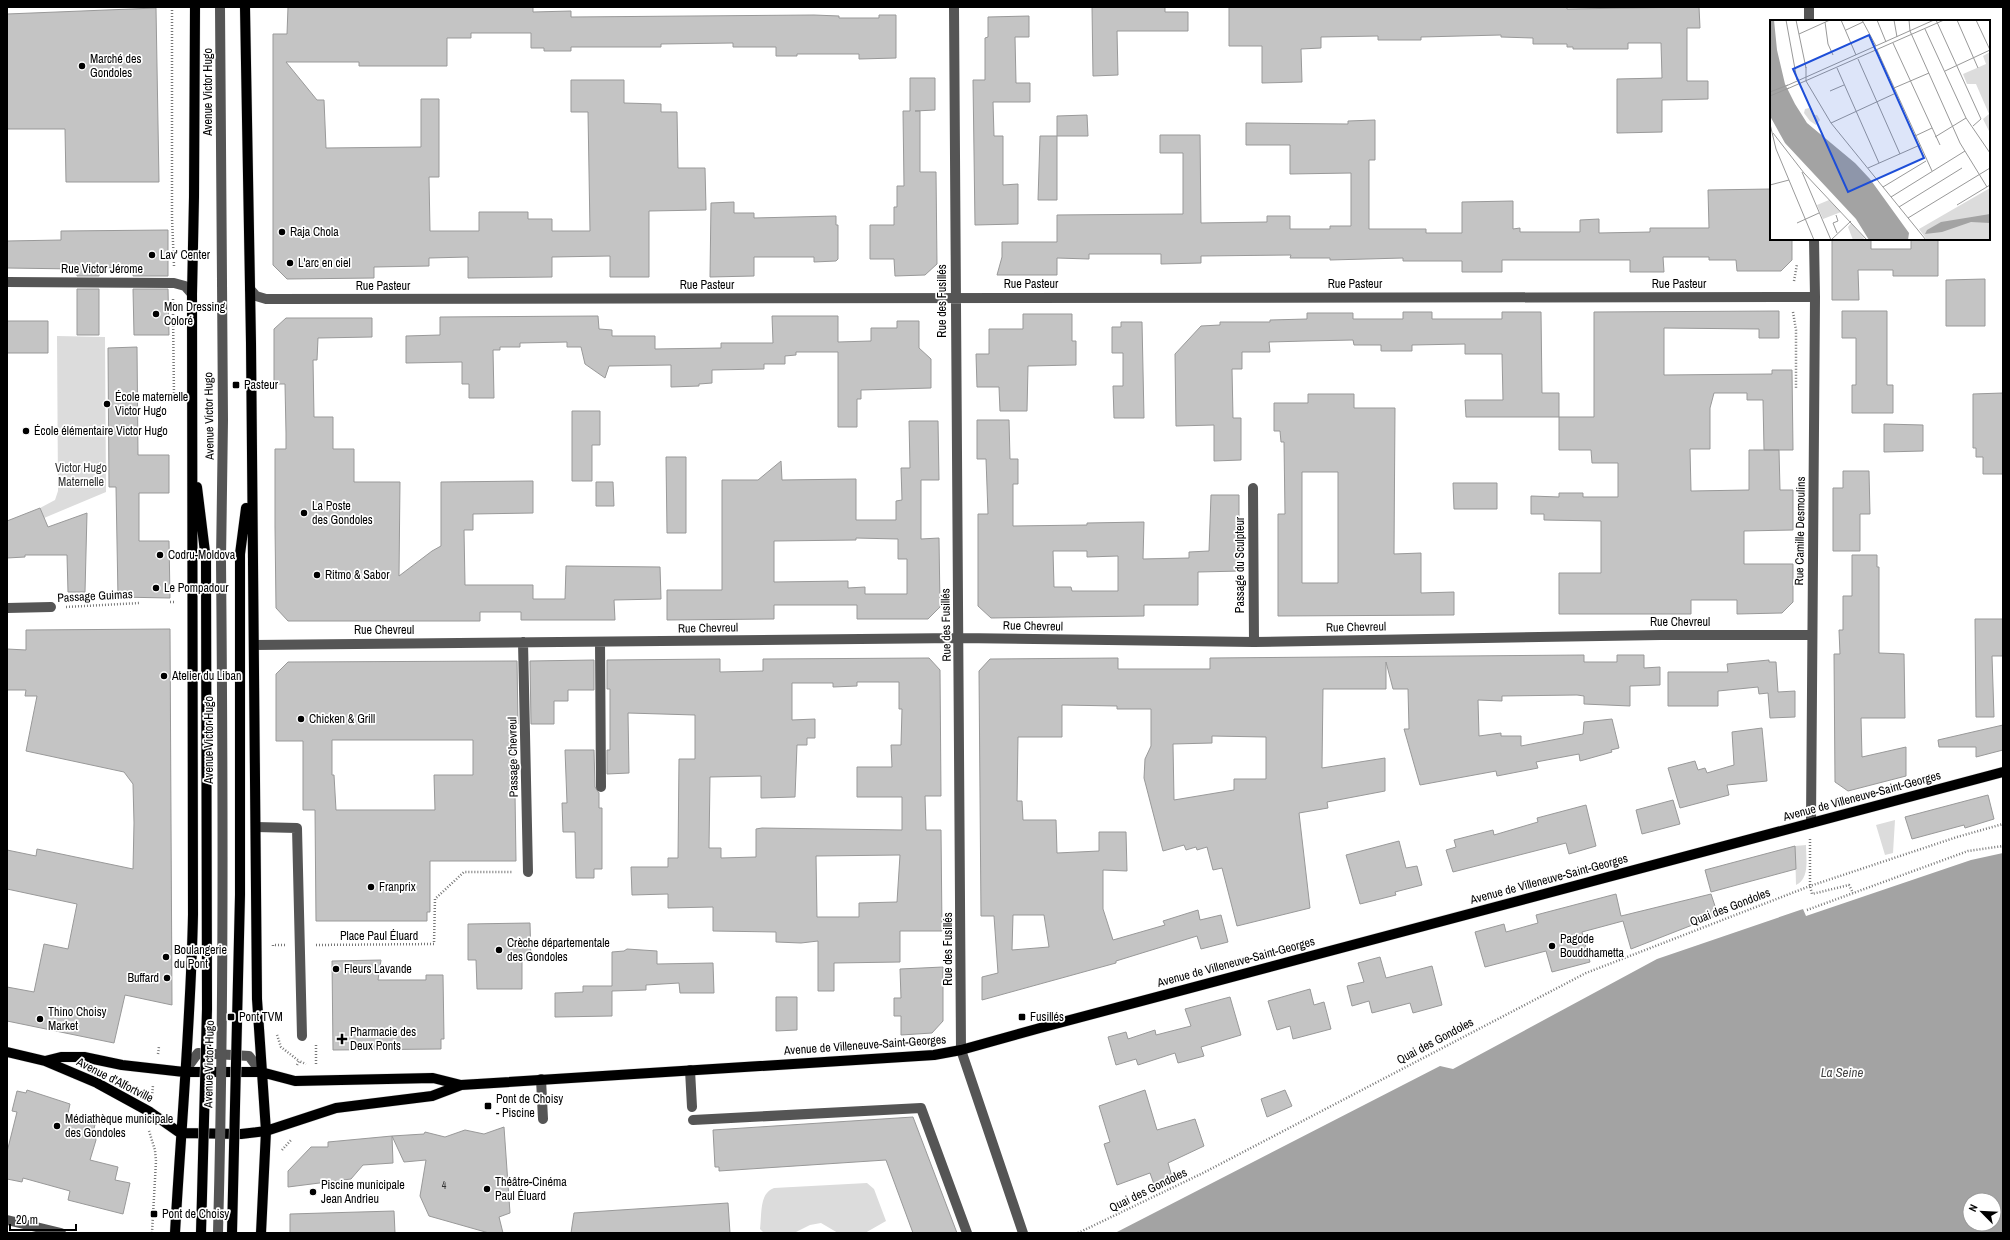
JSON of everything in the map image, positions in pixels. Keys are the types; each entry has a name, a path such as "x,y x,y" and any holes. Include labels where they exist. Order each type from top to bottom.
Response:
{"main road":[{"name":"Avenue Victor Hugo","path":"175,1233 184,1072 191,1004 193,914 191,609 195,7"},
{"path":"245,7 250,289 257,999 266,1131 262,1233"},
{"name":"Avenue Victor Hugo","path":"193,455 206,560 207,1009 201,1233"},
{"path":"232,1233 240,872 240,554 251,477"},
{"name":"Avenue de Villeneuve-Saint-Georges","path":"266,1131 336,1108 432,1096 461,1085 934,1055 961,1050 2003,772"},
{"name":"Avenue d'Alfortville","path":"7,1052 45,1060 116,1093 150,1112 180,1132"},
{"name":"Avenue d'Alfortville","path":"45,1060 61,1057 84,1057 122,1065 184,1072"},
{"name":"Avenue de Villeneuve-Saint-Georges","path":"184,1072 261,1072 295,1081 434,1078 461,1085"},
{"path":"180,1132 241,1134 266,1131"}],"street":[{"name":"Avenue Victor Hugo","path":"218,1233 224,894 221,560 222,420 220,7"},
{"name":"Rue des Fusillés","path":"954,7 961,1050 1023,1233"},
{"path":"1809,7 1809,20"},
{"name":"Rue Camille Desmoulins","path":"1811,823 1815,297 1814,240"},
{"name":"Rue Victor Jérome","path":"7,282 174,283 185,286 192,294"},
{"name":"Rue Pasteur","path":"250,289 256,296 266,299 1815,297"},
{"name":"Passage du Sculpteur","path":"1253,488 1254,642"},
{"path":"7,608 51,607"},
{"name":"Rue Chevreul","path":"254,645 959,638 1254,642 1661,635 1812,635"},
{"name":"Passage Chevreul","path":"523,642 528,872"},
{"path":"600,642 601,787"},
{"path":"256,827 297,828 302,1036"},
{"path":"184,1072 198,1053 249,1056 261,1072"},
{"path":"690,1070 692,1106"},
{"path":"541,1079 543,1119"},
{"path":"694,1120 920,1108 967,1233"},
{"path":"7,1220 61,1233"}],"path":[{"path":"172,7 173,311 180,312"},
{"path":"1796,392 1796,330 1793,297 1794,273 1799,256 1814,256"},
{"path":"170,602 176,602"},
{"name":"Passage Guimas","path":"51,607 140,603"},
{"name":"Quai des Gondoles","path":"1078,1233 1203,1174 1586,973 1810,886 1957,837 2003,824"},
{"path":"1810,841 1810,886 1812,894 1849,884 1853,893"},
{"path":"1807,910 1968,851 2003,846"},
{"name":"Place Paul Éluard","path":"301,945 434,944 435,899 464,872 528,872"},
{"path":"275,1029 281,1047 299,1061"},
{"path":"316,1053 316,1059"},
{"path":"152,1099 154,1080"},
{"path":"150,1137 155,1150 156,1161 152,1233"}],"green space":[{"name":"Victor Hugo Maternelle","path":"57,336 105,337 106,492 44,518 40,508 55,500 58,491"},
{"path":"1895,820 1893,853 1885,855 1876,825"},
{"path":"1806,845 1807,862 1805,873 1800,882 1796,885 1795,846"},
{"path":"867,1183 874,1189 886,1221 865,1233 838,1233 821,1223 810,1225 794,1233 764,1233 760,1229 761,1211 764,1199 769,1191 774,1188"}],"water":[{"name":"La Seine","path":"2003,853 2003,1233 1115,1233 1440,1066 1453,1069 1657,959 1803,909 1806,916 1971,860"}],"building":[{"path":"288,7 533,7 533,12 571,11 571,17 814,15 839,16 839,18 879,18 879,15 896,15 896,58 859,59 859,54 797,54 797,56 776,56 776,47 733,47 733,43 661,44 661,47 571,47 571,51 544,51 544,48 531,48 531,33 471,33 471,38 447,38 447,66 359,66 359,62 286,62 317,100 324,100 326,148 421,147 421,99 439,99 439,177 429,177 430,231 479,231 479,212 528,212 528,219 552,219 552,231 590,231 588,112 571,112 571,80 624,80 624,103 661,104 661,112 677,112 678,168 705,168 706,210 649,211 649,277 610,277 610,256 552,257 552,277 468,278 468,257 429,258 429,266 374,267 374,278 287,279 273,265 273,34 287,34"},
{"path":"1092,7 1165,7 1165,12 1188,12 1188,31 1117,31 1118,75 1093,76"},
{"path":"1229,7 1567,7 1567,9 1699,7 1700,28 1687,28 1687,81 1708,81 1708,99 1662,100 1662,132 1617,133 1617,79 1662,78 1661,43 1628,43 1628,49 1573,49 1573,47 1567,47 1567,44 1533,44 1533,38 1501,37 1501,35 1421,37 1421,40 1378,40 1378,36 1321,37 1321,48 1301,49 1302,82 1262,83 1262,46 1229,46"},
{"name":"Marché des Gondoles","path":"156,8 159,182 66,182 65,129 7,129 7,14"},
{"path":"1029,16 1029,37 1015,37 1016,83 1030,83 1030,102 993,102 994,136 1003,136 1003,185 1018,184 1018,224 975,225 973,80 985,80 985,38 988,37 988,17"},
{"path":"910,78 935,78 935,110 915,111 920,111 920,172 936,172 937,264 925,275 895,276 894,259 870,259 870,225 894,225 894,207 897,207 897,186 904,186 903,111 910,111"},
{"path":"1087,115 1088,136 1057,136 1057,116"},
{"path":"1375,120 1375,160 1369,160 1369,229 1426,229 1426,233 1462,233 1462,202 1513,201 1513,229 1520,228 1520,232 1580,232 1580,220 1599,219 1599,233 1650,232 1650,228 1709,228 1708,190 1770,189 1770,240 1792,240 1792,260 1781,271 1737,271 1736,260 1709,260 1709,257 1663,257 1664,272 1630,272 1630,260 1502,260 1502,272 1462,272 1462,261 1403,261 1403,258 1330,260 1330,258 1290,258 1291,255 1201,256 1201,263 1161,264 1161,254 1089,254 1089,259 1057,258 1057,275 997,275 1002,257 1002,242 1057,242 1057,215 1183,214 1183,153 1160,153 1160,135 1200,135 1201,223 1267,222 1267,216 1290,216 1290,229 1330,229 1330,226 1351,226 1351,173 1290,174 1290,145 1246,145 1246,123 1348,124 1348,121"},
{"path":"1040,136 1057,136 1057,200 1038,200"},
{"path":"734,202 734,213 754,213 754,218 836,216 836,225 838,225 838,259 836,261 814,262 814,257 754,257 754,276 710,277 711,203"},
{"path":"168,230 168,276 133,276 133,267 99,268 99,276 77,276 77,269 7,268 7,241 61,240 61,231"},
{"path":"1832,240 1871,240 1871,249 1911,249 1911,240 1938,240 1938,276 1893,276 1893,270 1858,270 1859,300 1832,300"},
{"path":"1985,279 1985,326 1946,326 1946,280"},
{"path":"77,289 99,289 99,335 77,335"},
{"path":"133,289 168,289 169,335 134,335"},
{"path":"1779,311 1779,338 1759,338 1759,329 1664,328 1664,375 1772,374 1772,370 1792,370 1793,450 1779,450 1780,490 1793,490 1793,530 1744,531 1744,564 1793,564 1793,602 1782,613 1737,614 1737,600 1691,600 1691,614 1559,614 1559,573 1601,573 1601,521 1544,520 1544,514 1531,514 1531,496 1559,497 1559,493 1583,493 1583,497 1618,497 1618,463 1592,463 1591,450 1559,450 1559,417 1594,417 1594,312","holes":["1714,393 1747,393 1747,400 1763,400 1764,450 1749,450 1749,490 1691,491 1690,449 1710,449 1710,408"]},
{"path":"1842,311 1887,311 1887,385 1893,385 1893,413 1852,413 1852,385 1856,385 1856,338 1842,338"},
{"path":"1403,312 1432,312 1432,319 1502,319 1502,312 1541,312 1542,393 1559,393 1559,417 1466,417 1465,400 1503,400 1502,354 1465,354 1465,344 1412,345 1412,351 1381,351 1381,345 1354,345 1353,340 1307,341 1269,342 1270,352 1242,352 1242,369 1232,369 1233,418 1241,418 1241,460 1214,461 1214,425 1176,426 1175,354 1201,326 1220,325 1220,322 1270,322 1270,320 1307,319 1307,313 1353,313 1353,319 1403,319"},
{"path":"1023,314 1072,314 1072,341 1076,341 1076,365 1028,366 1027,411 1000,411 999,387 977,387 976,354 989,354 989,329 1023,329"},
{"path":"598,316 599,329 612,330 612,336 655,336 655,349 721,348 721,343 773,343 772,316 838,316 838,342 871,341 871,328 897,328 897,321 919,321 919,348 931,359 931,388 861,390 861,399 857,399 857,427 838,427 838,352 796,352 796,355 785,356 785,364 764,364 764,369 712,370 712,383 699,384 699,386 671,387 671,365 609,366 605,378 585,364 581,347 567,347 567,342 520,343 520,347 500,347 500,350 493,350 494,398 469,398 469,384 462,384 462,362 406,363 406,336 440,335 440,317"},
{"path":"286,318 372,318 372,337 318,338 317,360 313,360 314,417 333,417 333,449 354,449 354,482 400,482 399,576 441,546 441,482 533,481 533,513 473,514 473,530 464,530 465,585 533,585 533,599 565,599 566,566 660,567 661,599 614,600 615,620 521,620 521,612 480,612 480,621 288,621 276,608 275,449 286,449 286,433 285,384 274,384 274,329"},
{"path":"7,321 48,321 48,353 7,353"},
{"path":"1121,322 1142,322 1144,418 1114,418 1113,386 1123,386 1123,353 1112,353 1112,327 1121,327"},
{"path":"137,347 138,455 169,455 169,493 139,493 139,541 169,541 170,598 118,597 116,487 109,487 108,348"},
{"path":"2003,393 2003,474 1983,474 1983,457 1976,457 1976,448 1973,448 1973,394"},
{"path":"1308,394 1354,394 1354,408 1395,408 1394,554 1421,553 1421,593 1454,592 1454,615 1278,616 1278,514 1285,514 1284,442 1281,442 1280,431 1274,431 1274,403 1308,403","holes":["1302,472 1338,472 1338,583 1302,583"]},
{"path":"572,411 600,411 600,445 592,445 592,481 572,481"},
{"path":"977,420 1009,420 1010,459 1018,459 1018,484 1013,484 1013,526 1087,525 1087,523 1144,522 1143,559 1189,558 1189,552 1209,551 1211,495 1239,495 1239,551 1241,551 1242,571 1198,572 1198,605 1144,605 1144,616 991,618 978,606 978,514 988,514 986,459 977,459","holes":["1053,551 1087,551 1087,557 1118,556 1118,591 1072,591 1071,587 1054,587"]},
{"path":"909,421 938,421 939,480 921,480 921,539 939,538 940,607 928,619 857,619 857,605 774,605 774,619 667,620 667,590 722,590 722,480 758,480 781,461 782,480 856,479 856,520 896,520 896,501 902,500 901,468 910,468","holes":["856,538 898,539 898,559 907,559 907,594 865,594 865,587 848,588 848,581 774,582 774,541 856,540"]},
{"path":"1884,424 1923,425 1923,451 1884,452"},
{"path":"666,457 686,457 686,533 667,533"},
{"path":"1843,471 1869,471 1870,514 1860,514 1860,551 1833,551 1833,488 1843,488"},
{"path":"596,482 613,482 614,506 596,506"},
{"path":"1453,483 1497,483 1497,509 1454,509"},
{"path":"40,508 48,527 87,513 85,592 68,592 67,555 25,555 25,557 7,558 7,521"},
{"path":"1852,555 1877,555 1877,567 1879,567 1879,653 1904,654 1905,718 1861,718 1862,757 1906,747 1906,776 1848,791 1835,782 1834,654 1840,654 1839,630 1843,630 1843,596 1852,596"},
{"path":"1975,619 2003,619 2003,656 1992,656 1994,717 1976,717"},
{"path":"170,629 172,1005 125,995 114,1043 7,1021 7,987 34,992 44,944 68,949 77,904 7,889 7,850 36,856 37,849 133,869 134,823 133,784 124,772 26,751 37,696 25,696 26,690 7,690 7,649 26,650 26,630"},
{"path":"1584,655 1584,662 1617,662 1617,655 1644,655 1644,668 1660,667 1660,685 1630,686 1630,706 1584,704 1584,696 1577,695 1502,696 1502,701 1478,700 1479,736 1501,733 1501,736 1521,736 1521,746 1583,734 1584,722 1612,719 1619,748 1611,750 1612,752 1580,761 1579,754 1536,762 1538,768 1497,776 1496,771 1420,785 1404,729 1409,729 1408,689 1393,689 1386,662 1386,689 1323,689 1322,768 1385,758 1385,791 1327,802 1328,808 1299,813 1310,908 1237,926 1222,868 1213,870 1207,847 1197,850 1196,847 1186,850 1184,845 1163,851 1144,778 1145,759 1151,746 1151,709 1117,709 1117,706 1062,705 1062,737 1018,737 1017,801 1022,801 1023,820 1056,820 1057,853 1099,851 1099,832 1126,832 1127,871 1103,870 1103,909 1113,940 1165,925 1163,921 1198,910 1200,920 1221,915 1228,942 1201,949 1197,936 1116,961 1116,963 982,1000 982,977 998,973 994,916 981,916 979,671 990,659 1118,658 1118,669 1210,669 1210,658","holes":["1212,736 1266,737 1266,779 1234,779 1234,790 1174,800 1173,744 1212,743","1013,915 1044,915 1049,947 1012,950"]},
{"path":"929,658 940,670 941,796 925,796 926,830 941,830 942,931 900,931 900,962 834,963 834,991 818,991 818,941 801,943 776,942 776,932 713,931 713,907 668,908 668,894 632,895 631,867 668,867 668,858 678,858 679,759 695,759 695,715 628,713 629,773 607,774 607,750 610,750 610,689 607,689 607,660 720,659 720,672 763,671 763,659","holes":["857,682 899,682 899,709 902,709 901,745 891,745 892,767 857,767 857,797 902,797 902,830 762,828 756,829 756,857 721,858 721,848 709,848 710,777 761,776 761,798 795,797 797,745 807,745 807,738 815,738 815,719 792,720 792,683 833,683 833,687 857,686","900,855 897,902 859,903 859,917 817,917 816,856"]},
{"path":"594,660 594,690 568,690 568,701 554,701 554,724 531,724 530,661"},
{"path":"1769,660 1769,662 1776,662 1778,692 1795,691 1795,717 1770,718 1768,693 1759,694 1758,687 1718,691 1718,706 1668,706 1668,672 1728,672 1727,664"},
{"path":"517,661 518,724 514,724 516,861 430,861 430,912 427,912 427,921 316,921 315,810 303,810 303,741 276,741 276,674 288,662","holes":["332,740 473,740 473,775 434,775 435,810 336,810 334,775 332,775"]},
{"path":"2003,725 2003,750 1976,757 1976,747 1939,747 1938,740"},
{"path":"1762,728 1767,781 1727,785 1729,795 1680,808 1668,768 1695,761 1698,770 1705,768 1707,773 1734,765 1732,732"},
{"path":"565,750 594,750 595,787 599,793 599,808 602,808 602,869 594,869 594,878 576,878 575,832 563,832 562,803 567,803"},
{"path":"1988,795 1994,819 1965,828 1964,825 1912,839 1905,817"},
{"path":"1673,800 1680,824 1642,834 1636,810"},
{"path":"1586,805 1596,846 1569,854 1566,843 1453,872 1446,850 1456,847 1454,840 1493,830 1494,835 1538,822 1537,818"},
{"path":"1399,841 1406,868 1417,866 1422,885 1395,892 1396,895 1360,904 1346,855"},
{"path":"1795,846 1796,869 1711,892 1705,870"},
{"path":"1616,894 1621,916 1711,894 1718,915 1631,949 1623,921 1582,932 1590,962 1552,972 1546,951 1485,967 1475,932 1504,924 1506,932 1538,923 1536,915"},
{"name":"Crèche départementale des Gondoles","path":"530,923 531,960 522,960 522,989 477,989 476,960 468,960 468,924"},
{"path":"627,949 657,951 657,964 713,963 714,993 680,993 679,983 646,985 646,990 612,991 612,1016 555,1017 555,993 583,992 583,986 612,986 612,952 624,951"},
{"path":"1380,957 1386,978 1432,966 1442,1005 1413,1013 1410,1003 1372,1013 1369,1001 1352,1006 1347,986 1364,982 1358,963"},
{"path":"381,960 378,980 426,980 426,975 443,975 444,1039 441,1039 441,1049 333,1050 332,961"},
{"path":"943,967 943,1021 932,1033 901,1035 901,1016 894,1016 894,998 901,998 900,969"},
{"path":"1310,989 1314,1005 1324,1002 1331,1029 1293,1039 1290,1026 1277,1030 1268,1001"},
{"path":"776,997 797,997 797,1030 776,1031"},
{"path":"1230,997 1241,1035 1201,1047 1204,1056 1178,1063 1175,1053 1138,1065 1136,1059 1116,1065 1108,1037 1126,1032 1128,1039 1155,1030 1156,1035 1191,1026 1185,1009"},
{"path":"27,1090 70,1104 68,1113 96,1120 94,1129 96,1140 90,1160 118,1167 115,1180 130,1183 123,1214 68,1200 70,1191 23,1178 22,1182 7,1179 7,1152 17,1112 12,1111 17,1091 26,1093"},
{"path":"1145,1090 1157,1130 1195,1119 1204,1146 1168,1163 1173,1180 1155,1187 1150,1173 1117,1185 1104,1144 1110,1142 1099,1106"},
{"path":"1285,1090 1292,1106 1267,1117 1261,1099"},
{"path":"913,1117 957,1233 913,1233 886,1160 719,1171 719,1167 715,1167 713,1130"},
{"path":"504,1127 510,1213 499,1217 503,1233 489,1233 429,1216 420,1196 426,1160 404,1162 392,1136 424,1134 425,1132 445,1137 465,1130 484,1134"},
{"path":"392,1136 393,1163 363,1165 351,1179 288,1187 288,1171 311,1147 328,1147 328,1142"},
{"path":"728,1203 730,1233 571,1233 574,1213"},
{"path":"394,1211 395,1233 290,1233 290,1214"}],"place":[{"name":"Marché des Gondoles","path":"82,66"},
{"name":"Raja Chola","path":"282,232"},
{"name":"Lav' Center","path":"152,255"},
{"name":"L'arc en ciel","path":"290,263"},
{"name":"Mon Dressing Coloré","path":"156,314"},
{"name":"Pasteur","path":"236,385"},
{"name":"École maternelle Victor Hugo","path":"107,404"},
{"name":"École élémentaire Victor Hugo","path":"26,431"},
{"name":"La Poste des Gondoles","path":"304,513"},
{"name":"Codru-Moldova","path":"160,555"},
{"name":"Ritmo & Sabor","path":"317,575"},
{"name":"Le Pompadour","path":"156,588"},
{"name":"Atelier du Liban","path":"164,676"},
{"name":"Chicken & Grill","path":"301,719"},
{"name":"Franprix","path":"371,887"},
{"name":"Pagode Bouddhametta","path":"1552,946"},
{"name":"Crèche départementale des Gondoles","path":"499,950"},
{"name":"Boulangerie du Pont","path":"166,957"},
{"name":"Fleurs Lavande","path":"336,969"},
{"name":"Buffard","path":"167,978"},
{"name":"Pont TVM","path":"231,1017"},
{"name":"Fusillés","path":"1022,1017"},
{"name":"Thino Choisy Market","path":"40,1019"},
{"name":"Pharmacie des Deux Ponts","path":"342,1039"},
{"name":"Pont de Choisy - Piscine","path":"488,1106"},
{"name":"Médiathèque municipale des Gondoles","path":"57,1126"},
{"name":"Théâtre-Cinéma Paul Éluard","path":"487,1189"},
{"name":"Piscine municipale Jean Andrieu","path":"313,1192"},
{"name":"Pont de Choisy","path":"154,1214"}]}
